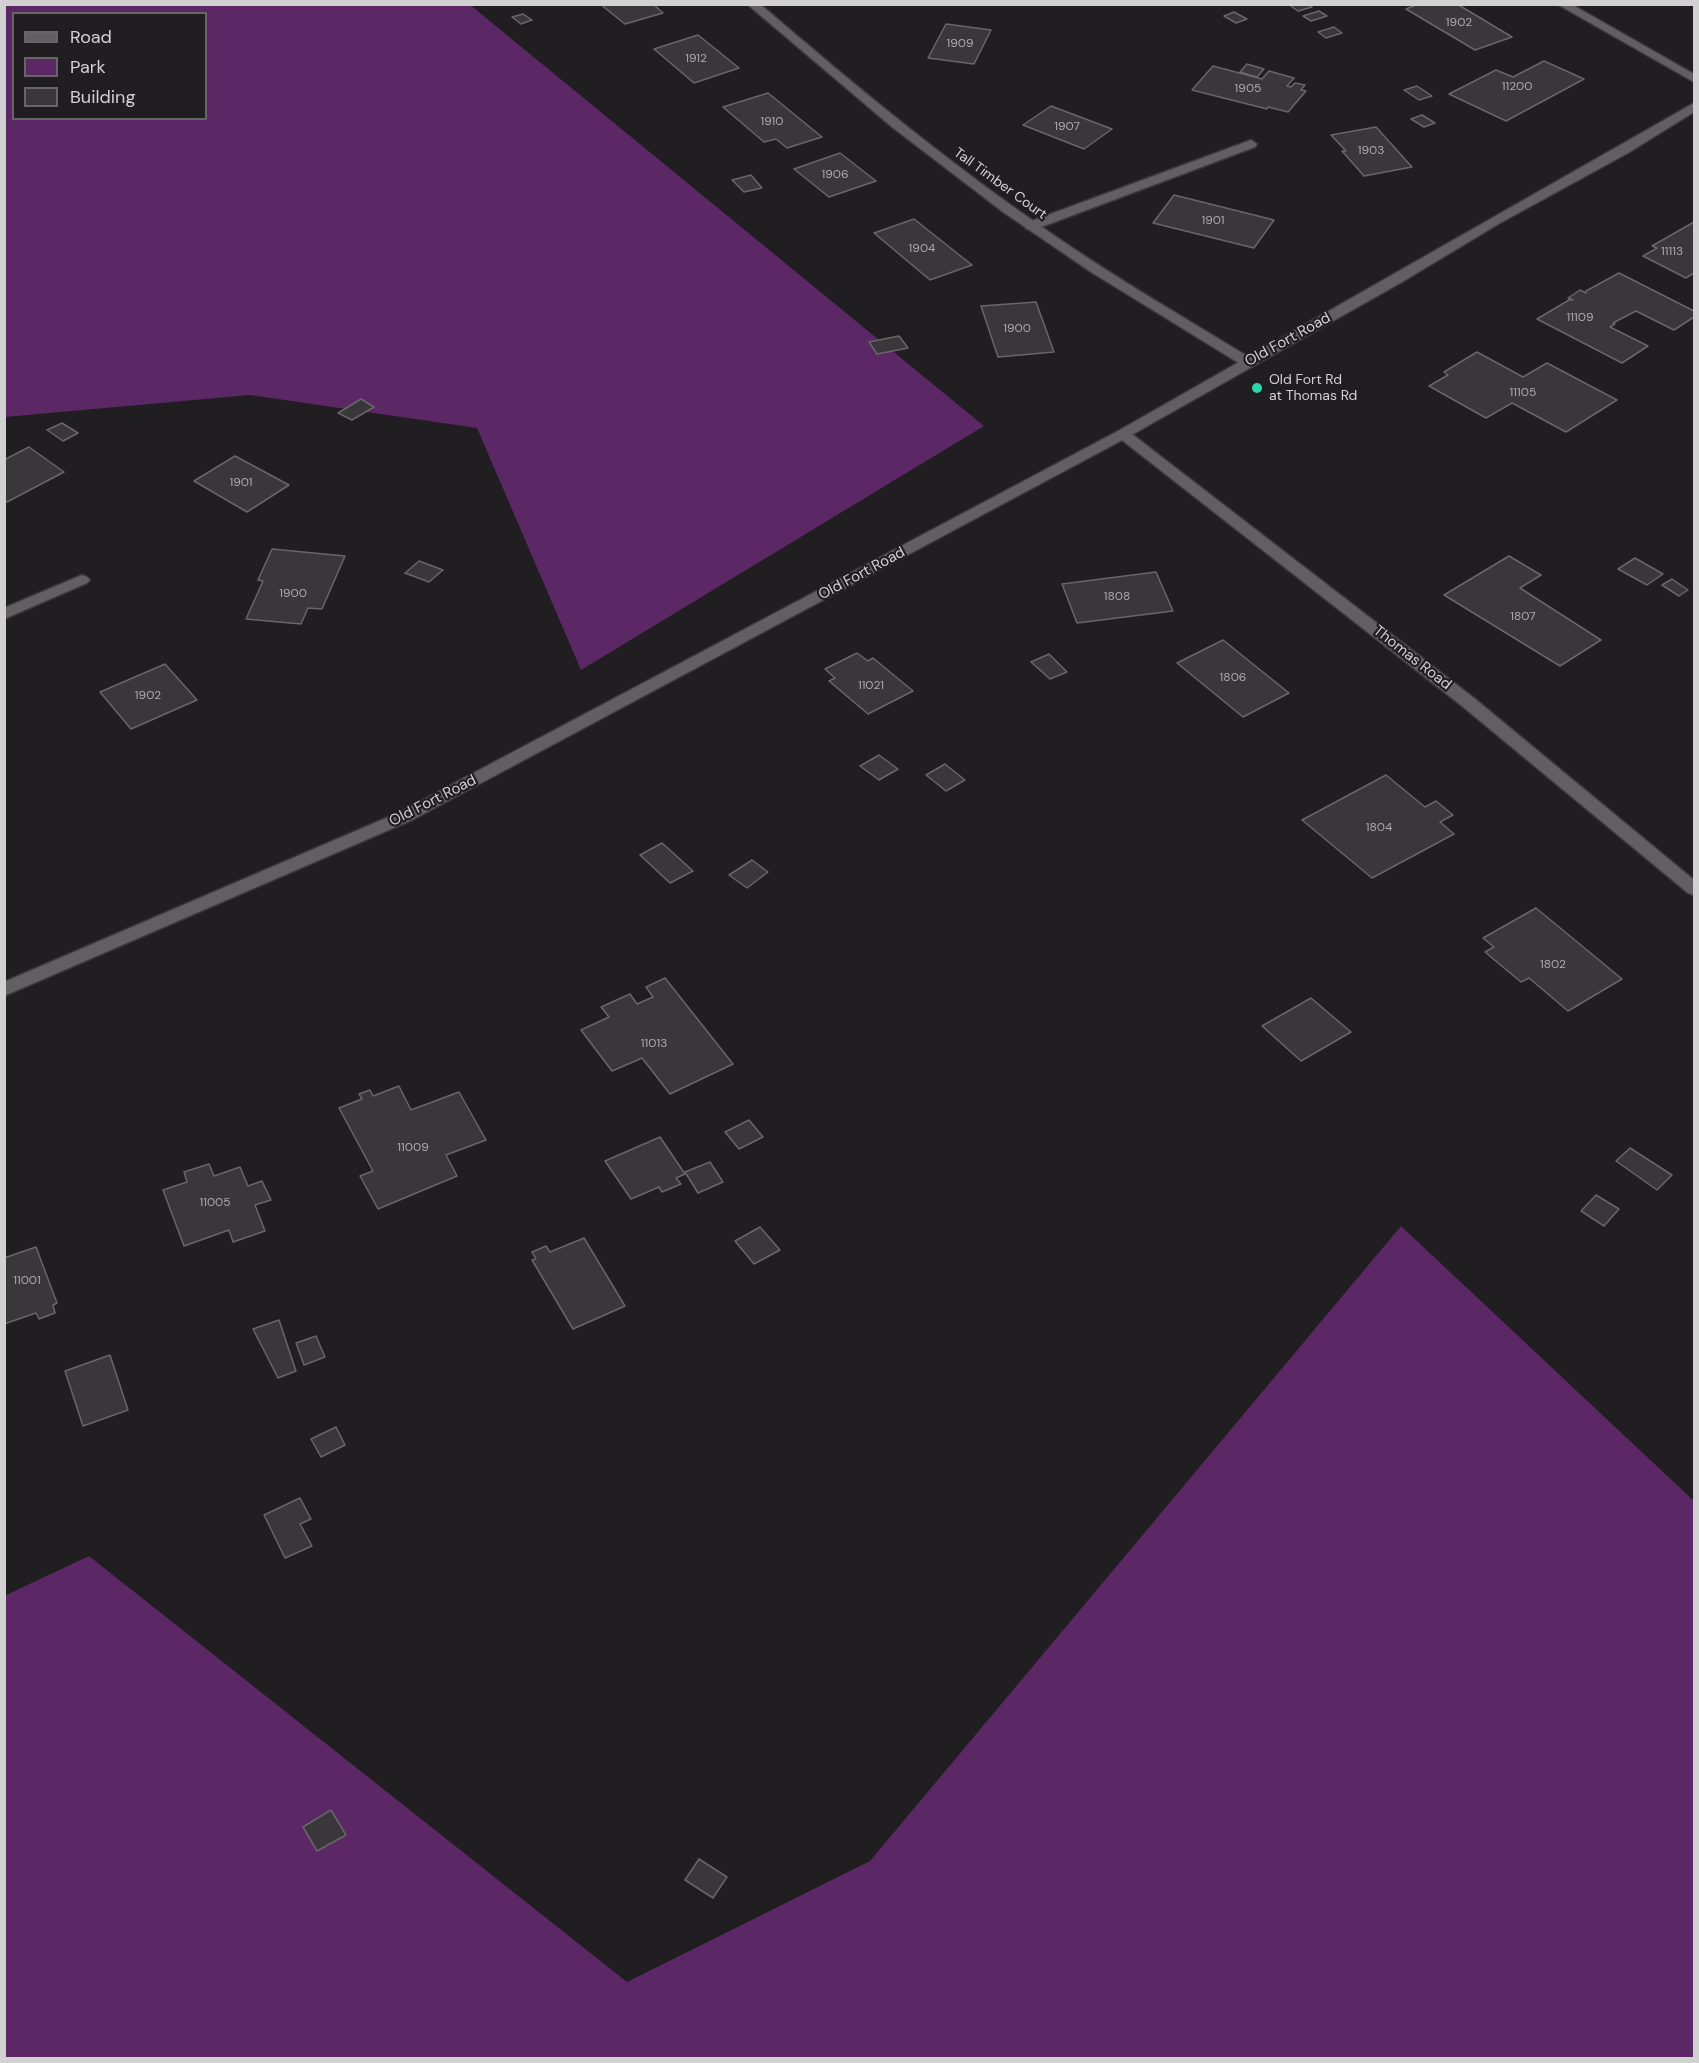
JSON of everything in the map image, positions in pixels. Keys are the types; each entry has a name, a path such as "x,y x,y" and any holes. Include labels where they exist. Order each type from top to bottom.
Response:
{"main road":[{"name":"Tall Timber Court","path":"752,4 940,158 1031,226 1247,362"},
{"path":"1562,4 1695,80"},
{"name":"Old Fort Road","path":"4,990 406,816 1123,434 1397,279 1495,220 1624,150 1695,107"},
{"path":"1031,226 1251,144"},
{"name":"Thomas Road","path":"1123,434 1468,702 1695,889"},
{"path":"4,614 82,580"}],"green space":[{"path":"469,4 984,426 581,670 477,428 250,395 5,417 5,5"},
{"path":"1401,1226 1694,1501 1694,2058 5,2058 4,1596 89,1556 627,1982 870,1861"}],"building":[{"path":"600,4 653,4 663,13 625,24"},
{"path":"1288,4 1309,4 1312,7 1298,11"},
{"path":"1418,4 1457,4 1512,37 1475,50 1406,9"},
{"path":"1319,11 1327,16 1311,21 1303,16"},
{"path":"1234,12 1247,19 1236,23 1224,16"},
{"path":"523,14 532,20 521,24 512,17"},
{"path":"946,24 991,30 974,64 928,58"},
{"path":"1334,27 1342,33 1326,38 1318,32"},
{"path":"698,35 739,68 694,83 654,49"},
{"path":"1544,61 1584,79 1506,121 1449,94 1496,70 1513,77"},
{"path":"1247,64 1264,69 1257,77 1240,72"},
{"path":"1213,66 1262,79 1269,71 1294,78 1287,86 1291,87 1295,83 1305,85 1301,90 1306,91 1288,112 1192,90"},
{"path":"1417,86 1432,96 1419,100 1404,90"},
{"path":"768,93 822,137 787,148 776,139 764,142 723,107"},
{"path":"1051,106 1112,129 1084,149 1023,125"},
{"path":"1422,115 1435,123 1424,127 1411,119"},
{"path":"1376,127 1412,167 1364,176 1331,135"},
{"path":"840,153 876,181 829,197 794,169"},
{"path":"751,175 762,188 744,192 732,180"},
{"path":"1174,195 1274,220 1254,248 1153,223"},
{"path":"914,219 972,265 930,280 874,233"},
{"path":"1694,222 1694,273 1686,278 1643,256 1657,248 1652,246"},
{"path":"1619,273 1694,311 1694,317 1674,330 1636,311 1613,323 1615,324 1610,327 1648,346 1622,363 1537,319 1569,300 1573,300 1568,298 1580,290 1586,293"},
{"path":"1036,302 1054,352 998,357 981,306"},
{"path":"899,336 908,348 877,354 869,342"},
{"path":"1477,352 1523,377 1547,363 1617,400 1566,432 1512,403 1486,418 1429,386 1448,375 1444,372"},
{"path":"361,399 374,407 352,420 338,413"},
{"path":"62,423 78,433 63,441 47,430"},
{"path":"29,447 64,472 7,502 4,500 4,460"},
{"path":"235,456 289,485 247,512 194,481"},
{"path":"272,549 345,556 322,609 308,608 301,624 246,619 263,581 258,580"},
{"path":"1509,556 1541,575 1520,588 1601,640 1560,666 1444,595"},
{"path":"1635,558 1663,574 1647,585 1618,569"},
{"path":"419,561 443,570 429,582 405,573"},
{"path":"1156,572 1173,611 1077,623 1062,584"},
{"path":"1672,579 1688,590 1679,596 1662,585"},
{"path":"1223,640 1289,693 1243,717 1177,663"},
{"path":"857,653 868,661 873,658 913,691 868,714 829,681 835,678 825,669"},
{"path":"1049,654 1067,672 1050,679 1031,662"},
{"path":"165,664 197,700 131,729 100,692"},
{"path":"879,755 898,769 879,780 860,766"},
{"path":"945,764 965,780 946,791 926,775"},
{"path":"1386,775 1425,807 1436,801 1453,815 1440,822 1454,834 1372,878 1302,820"},
{"path":"662,843 693,871 670,883 640,855"},
{"path":"752,860 768,872 747,888 729,875"},
{"path":"1536,908 1622,979 1568,1011 1529,978 1521,982 1485,952 1494,947 1483,938"},
{"path":"665,978 733,1064 670,1094 642,1058 612,1071 581,1030 609,1017 601,1007 630,994 637,1004 653,997 646,987"},
{"path":"1311,998 1351,1032 1301,1061 1262,1026"},
{"path":"399,1086 411,1110 459,1092 486,1140 446,1155 457,1176 378,1209 360,1176 373,1171 339,1108 362,1099 359,1094 370,1090 373,1096"},
{"path":"749,1120 763,1137 739,1149 725,1132"},
{"path":"660,1137 685,1174 676,1178 681,1184 662,1192 659,1187 631,1199 605,1161"},
{"path":"1630,1148 1672,1175 1657,1190 1616,1161"},
{"path":"710,1162 723,1182 698,1193 685,1172"},
{"path":"209,1164 214,1176 240,1167 248,1186 262,1181 271,1200 255,1205 265,1231 233,1242 229,1230 184,1246 163,1190 187,1182 184,1172"},
{"path":"1596,1195 1619,1209 1604,1226 1581,1211"},
{"path":"760,1227 780,1250 754,1264 735,1241"},
{"path":"584,1238 625,1306 573,1329 532,1260 536,1259 532,1252 546,1246 550,1252"},
{"path":"36,1247 57,1303 53,1305 55,1313 39,1319 36,1313 4,1324 4,1258"},
{"path":"279,1320 296,1371 278,1378 253,1329"},
{"path":"316,1336 325,1357 304,1365 296,1343"},
{"path":"110,1355 128,1410 83,1426 65,1371"},
{"path":"336,1427 345,1445 321,1457 311,1439"},
{"path":"300,1498 311,1519 300,1524 312,1546 285,1558 264,1515"},
{"path":"331,1810 346,1835 317,1851 303,1827"},
{"path":"699,1859 727,1877 713,1898 685,1880"}],"place":[{"name":"Old Fort Rd at Thomas Rd","path":"1257,388"}]}
